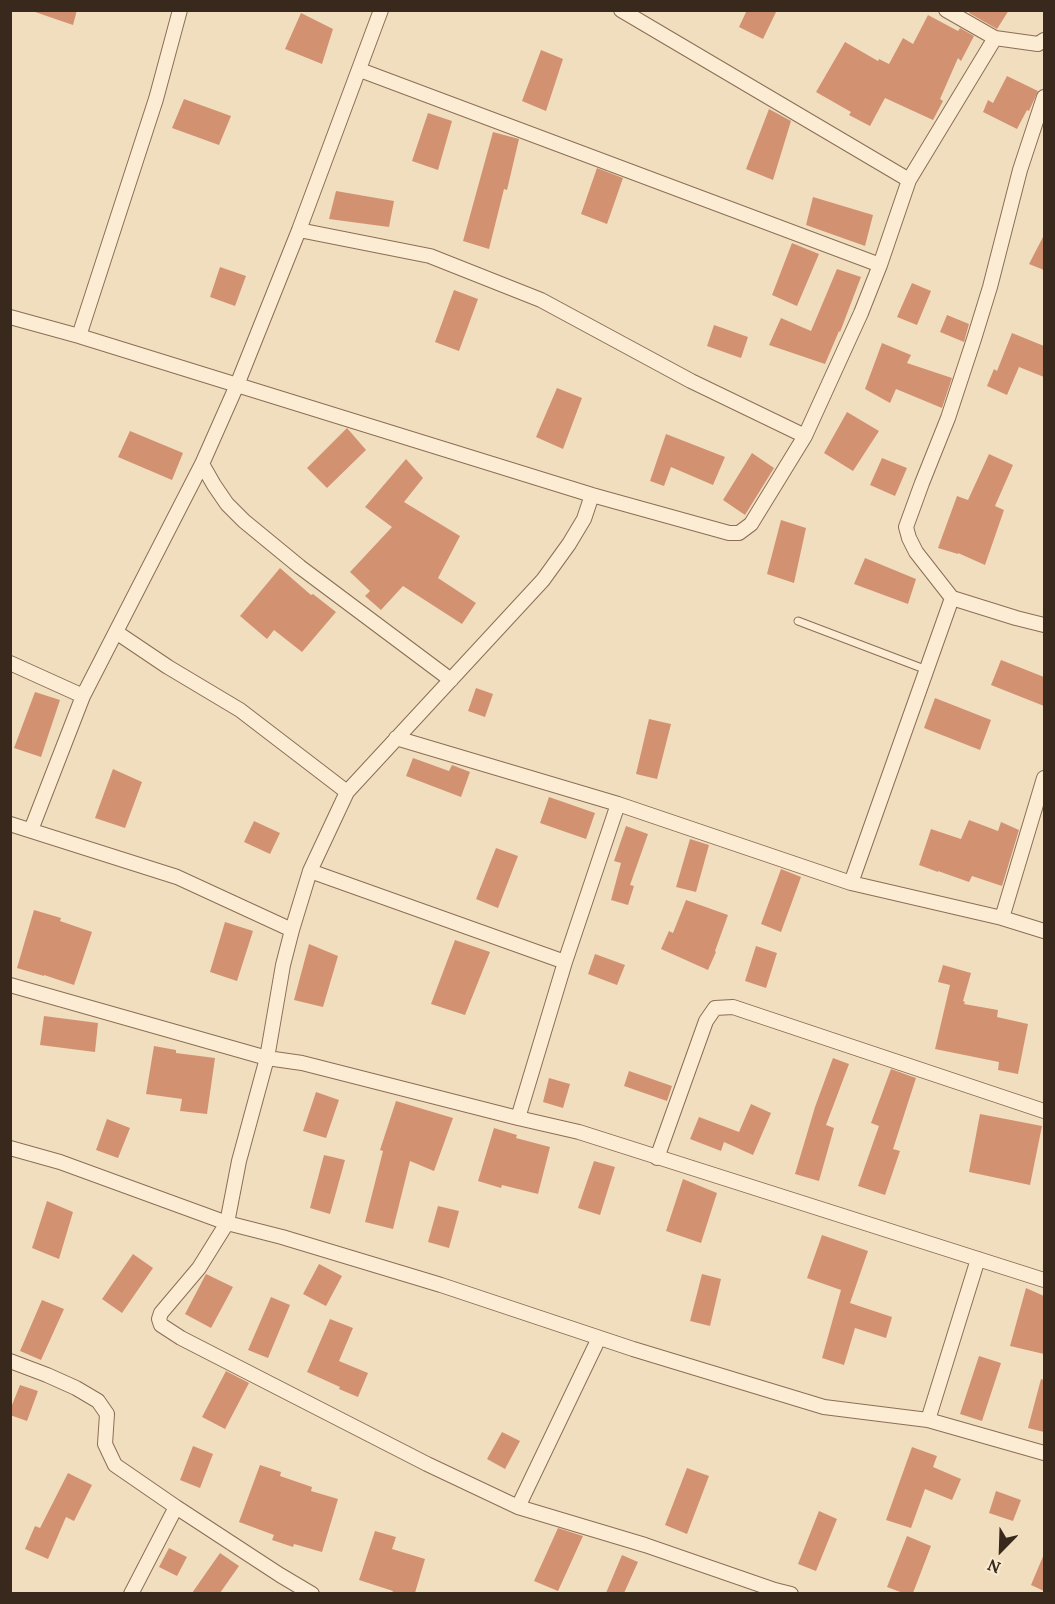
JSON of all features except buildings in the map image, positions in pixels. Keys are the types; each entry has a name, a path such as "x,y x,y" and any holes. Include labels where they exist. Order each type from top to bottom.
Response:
{"street":[{"path":"79,336 156,99 180,10"},
{"path":"31,830 83,696 202,464 237,386 299,230 381,10"},
{"path":"621,10 909,180"},
{"path":"946,10 995,38 1042,44"},
{"path":"10,317 79,336 592,495 729,533 739,533 751,524 805,436 861,313 909,180 995,38"},
{"path":"360,70 880,265"},
{"path":"1044,97 1020,170 971,350 948,418 921,483 906,527 916,552 952,598 1044,625"},
{"path":"299,230 430,256 541,300 691,381 805,436"},
{"path":"202,464 227,504 244,521 300,567 451,680"},
{"path":"592,495 584,519 543,580 347,792 310,871 292,930 283,965 267,1058 239,1161 226,1223 199,1268 161,1313 159,1319 161,1325 181,1338 427,1464 518,1507 645,1545 775,1590 791,1593"},
{"path":"851,883 952,598"},
{"path":"116,632 168,667 240,710 347,792"},
{"path":"10,663 83,696"},
{"path":"396,738 618,804 851,883 1002,918 1044,931"},
{"path":"1002,918 1044,778"},
{"path":"518,1118 565,962 618,804"},
{"path":"10,824 177,877 292,930"},
{"path":"310,871 565,962"},
{"path":"10,985 267,1058 302,1063 579,1132 1044,1280"},
{"path":"657,1158 706,1021 715,1008 733,1007 1044,1111"},
{"path":"10,1148 60,1162 226,1223 282,1237 441,1285 599,1338 824,1407 928,1420 1044,1453"},
{"path":"928,1420 978,1259"},
{"path":"518,1507 599,1338"},
{"path":"10,1361 57,1379 98,1401 107,1414 105,1444 116,1464 176,1507 280,1575 312,1593"},
{"path":"131,1593 176,1507"}],"lane":[{"path":"798,621 927,670"}]}
